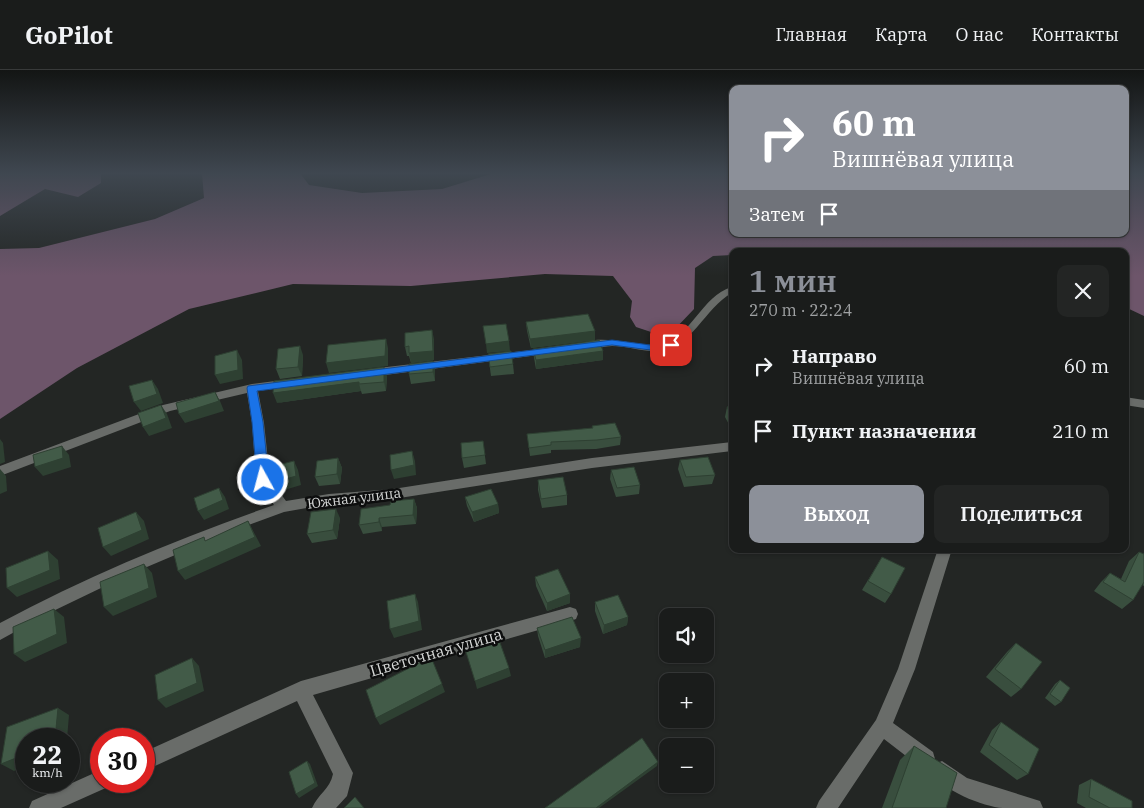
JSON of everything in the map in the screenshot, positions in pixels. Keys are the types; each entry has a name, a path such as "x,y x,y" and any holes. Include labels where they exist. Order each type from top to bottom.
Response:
{"street":[{"path":"359,375 612,342 658,348 671,345 684,336 716,300 729,292"},
{"path":"0,471 167,408 252,388 300,382"},
{"path":"252,388 258,422 263,480 283,507"},
{"path":"1129,402 1144,404"},
{"name":"Южная улица","path":"0,632 43,608 123,570 222,529 283,507 329,499 393,494 592,463 729,447"},
{"path":"826,808 882,726 906,669 944,553"},
{"name":"Цветочная улица","path":"155,757 301,690 570,614"},
{"path":"301,690 343,773 340,789 322,808"},
{"path":"882,726 962,786 1033,808"},
{"path":"39,808 90,785"}],"shaded area":[{"path":"0,207 14,207 0,216"},
{"path":"182,207 729,207 729,237 1129,237 1129,207 1144,207 1144,316 1129,309 1129,248 729,248 729,255 713,256 695,268 694,309 674,330 660,335 636,327 630,317 632,301 613,276 545,274 411,286 293,284 189,309 77,368 0,419 0,249 39,248 155,219"}],"building":[{"path":"588,314 595,331 530,339 526,322"},
{"path":"506,324 509,341 486,344 483,326"},
{"path":"432,330 433,351 409,353 409,346 405,347 405,333"},
{"path":"386,339 385,356 326,363 328,345"},
{"path":"599,340 603,351 536,360 533,349"},
{"path":"300,346 298,367 276,369 278,349"},
{"path":"237,350 238,370 215,375 215,356"},
{"path":"511,351 513,364 490,367 488,354"},
{"path":"433,361 433,372 409,374 409,364"},
{"path":"384,367 384,382 359,384 359,382 273,393 274,381"},
{"path":"152,380 157,394 134,402 129,386"},
{"path":"215,392 219,401 179,414 176,403"},
{"path":"161,405 166,418 143,427 138,413"},
{"path":"615,423 621,437 551,442 551,445 529,448 527,434 593,428 592,426"},
{"path":"483,441 485,455 462,458 461,443"},
{"path":"62,446 63,458 35,467 33,455"},
{"path":"412,451 414,465 391,470 390,455"},
{"path":"708,457 715,475 686,477 680,460"},
{"path":"338,458 337,474 315,477 317,461"},
{"path":"294,461 296,476 276,482 274,466"},
{"path":"634,467 640,485 617,488 611,470"},
{"path":"563,477 567,495 541,499 538,480"},
{"path":"219,488 223,500 198,511 194,498"},
{"path":"491,489 498,504 472,512 465,497"},
{"path":"414,499 413,515 379,518 379,522 359,525 361,509 390,505 391,501"},
{"path":"336,509 333,530 307,534 311,512"},
{"path":"136,512 142,530 103,547 98,528"},
{"path":"248,521 255,537 178,571 173,550 204,537 205,541"},
{"path":"48,551 50,570 7,588 6,568"},
{"path":"1139,552 1144,554 1144,582 1133,600 1103,582 1110,573 1125,582"},
{"path":"882,557 905,568 891,594 868,581"},
{"path":"144,564 149,588 104,607 100,582"},
{"path":"558,569 570,594 547,603 535,577"},
{"path":"415,594 419,621 390,629 387,601"},
{"path":"618,595 628,617 604,625 595,602"},
{"path":"54,609 57,634 14,654 13,627"},
{"path":"572,617 581,638 545,650 537,628"},
{"path":"499,640 509,668 475,681 466,652"},
{"path":"1016,643 1042,662 1021,689 995,669"},
{"path":"431,657 442,684 376,718 366,690"},
{"path":"192,658 197,683 158,700 155,675"},
{"path":"1060,680 1070,688 1061,702 1050,694"},
{"path":"58,708 56,728 15,728 15,758 1,764 7,727"},
{"path":"1001,722 1039,749 1028,774 989,745"},
{"path":"642,738 658,762 596,808 545,808"},
{"path":"914,746 957,773 946,808 892,808"},
{"path":"307,761 315,783 296,794 289,772"},
{"path":"1091,779 1132,801 1132,808 1110,808 1089,797"},
{"path":"355,797 364,808 344,808"}],"route":[{"path":"263,480 258,422 252,388 612,342 630,346 658,348 671,345"}]}
